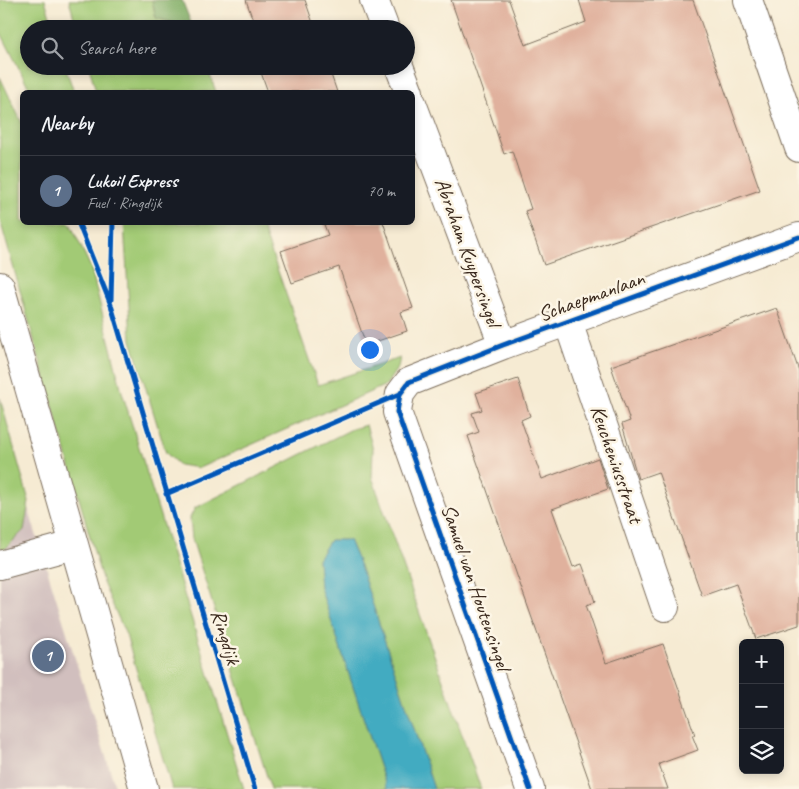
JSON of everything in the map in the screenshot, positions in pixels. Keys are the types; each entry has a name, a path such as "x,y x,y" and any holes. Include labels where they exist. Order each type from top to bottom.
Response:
{"street":[{"path":"374,0 382,20"},
{"path":"748,0 799,148"},
{"path":"402,75 408,90"},
{"name":"Abraham Kuypersingel","path":"415,111 502,345"},
{"name":"Schaepmanlaan","path":"400,394 409,382 502,345 799,237"},
{"path":"0,286 144,789"},
{"name":"Keucheniusstraat","path":"568,322 665,607"},
{"name":"Samuel van Houtensingel","path":"400,394 398,412 530,789"},
{"path":"0,564 73,545"}],"shaded area":[{"path":"0,415 37,537 116,789 0,789"}],"green space":[{"path":"0,0 45,0 51,20 20,20 20,70 0,31"},
{"path":"69,0 152,0 156,18 163,20 75,20"},
{"path":"152,0 182,0 190,20 163,20 156,18"},
{"path":"22,75 68,75 73,90 30,90"},
{"path":"91,75 210,75 215,90 95,90"},
{"path":"0,77 20,119 20,225 71,225 91,268 122,392 244,789 172,789 126,635 103,583 0,220"},
{"path":"124,225 262,225 318,385 400,358 398,367 386,385 199,468 179,465 166,453 131,340"},
{"path":"0,398 29,501 24,530 0,554"},
{"path":"366,425 373,449 372,477 481,789 434,789 360,566 349,540 330,540 318,559 320,587 387,789 271,789 192,539 190,518 195,508 352,429"}],"water":[{"path":"330,540 349,540 360,566 434,789 387,789 320,587 318,559"}],"building":[{"path":"246,0 305,0 312,20 253,20"},
{"path":"451,0 509,0 525,45 586,22 579,0 693,0 760,190 544,265 525,211 531,209 512,151 504,154"},
{"path":"262,75 331,75 336,90 267,90"},
{"path":"324,225 384,225 413,308 401,312 407,331 366,345 339,267 292,283 281,251 328,235"},
{"path":"777,308 799,371 799,625 756,639 736,584 702,596 658,472 638,479 622,424 630,421 611,366"},
{"path":"518,379 530,416 521,420 542,479 598,458 608,489 552,509 573,567 582,564 589,583 595,602 586,605 606,663 663,644 695,735 692,735 698,750 659,764 668,789 592,789 468,436 479,432 472,413 482,410 476,393"}],"cycle path":[{"name":"Ringdijk","path":"79,225 111,305 255,789"},
{"path":"111,300 113,225"},
{"path":"530,789 397,412 400,394 409,382 503,345 799,237"},
{"path":"166,494 400,394"}],"place":[{"name":"Lukoil Express","path":"48,656"}]}
